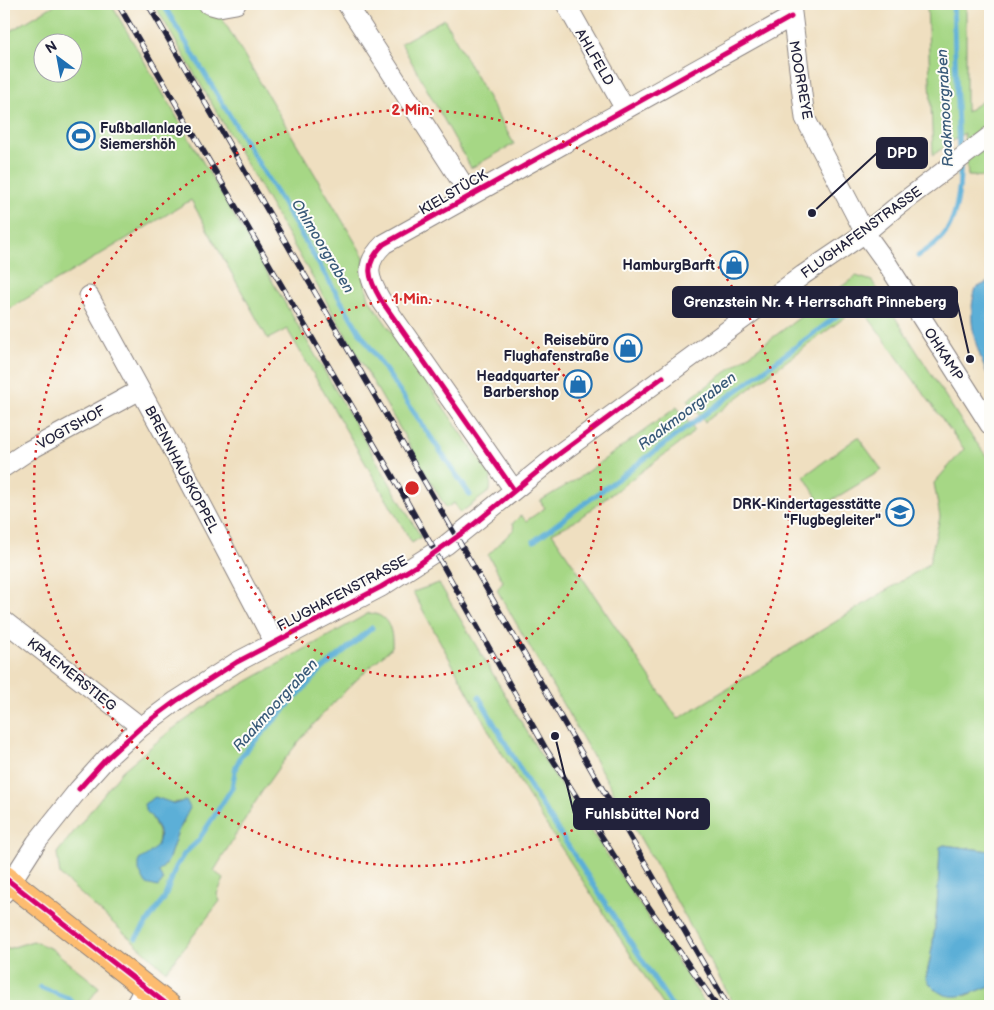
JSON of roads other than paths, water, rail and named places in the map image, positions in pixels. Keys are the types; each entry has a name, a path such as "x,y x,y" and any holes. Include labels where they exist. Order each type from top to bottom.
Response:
{"main road":[{"path":"6,884 140,997 169,1006"}],"street":[{"path":"208,4 219,7 236,4"},
{"path":"347,4 470,195"},
{"name":"AHLFELD","path":"566,4 625,109"},
{"name":"KIELSTÜCK","path":"514,490 381,300 370,276 372,259 384,244 625,109 791,10"},
{"name":"MOORREYE","path":"791,10 805,118 865,233"},
{"name":"FLUGHAFENSTRASSE","path":"6,884 79,790 106,759 141,727 212,677 274,642 381,587 416,566 468,528 560,454 788,286 865,233 990,136"},
{"name":"OHKAMP","path":"865,233 884,258 990,425"},
{"name":"BRENNHAUSKOPPEL","path":"89,296 274,642"},
{"name":"VOGTSHOF","path":"4,468 41,443 140,390"},
{"name":"KRAEMERSTIEG","path":"4,621 141,727"}],"water":[{"path":"990,281 990,381 977,347 972,324 972,312 976,288"},
{"path":"155,797 175,804 186,800 190,808 178,831 168,861 159,872 163,881 158,887 146,884 139,871 139,860 151,852 158,843 159,832 157,825 144,804"},
{"path":"944,845 990,851 990,986 972,993 955,996 940,992 926,978 935,929 940,847"}],"waterway":[{"name":"Ohlmoorgraben","path":"163,4 359,331 470,495"},
{"name":"Raakmoorgraben","path":"953,4 959,153"},
{"name":"Raakmoorgraben","path":"918,256 938,242 950,224 959,193 960,164"},
{"name":"Raakmoorgraben","path":"534,541 856,302"},
{"name":"Raakmoorgraben","path":"136,938 164,899 176,867 184,854 198,841 232,788 236,766 241,756 321,670 372,628"},
{"path":"479,697 534,793 672,1006"},
{"path":"40,987 68,998 77,1006"}],"railway":[{"path":"118,4 396,482 546,749 620,865 717,1006"},
{"path":"148,4 728,1006"}],"place":[{"name":"Fußballanlage Siemershöh","path":"81,136"},
{"name":"DPD","path":"812,213"},
{"name":"HamburgBarft","path":"734,265"},
{"name":"Reisebüro Flughafenstraße","path":"628,348"},
{"name":"Grenzstein Nr. 4 Herrschaft Pinneberg","path":"970,359"},
{"name":"Headquarter Barbershop","path":"578,384"},
{"name":"DRK-Kindertagesstätte \"Flugbegleiter\"","path":"900,512"},
{"name":"Fuhlsbüttel Nord","path":"555,736"}]}
